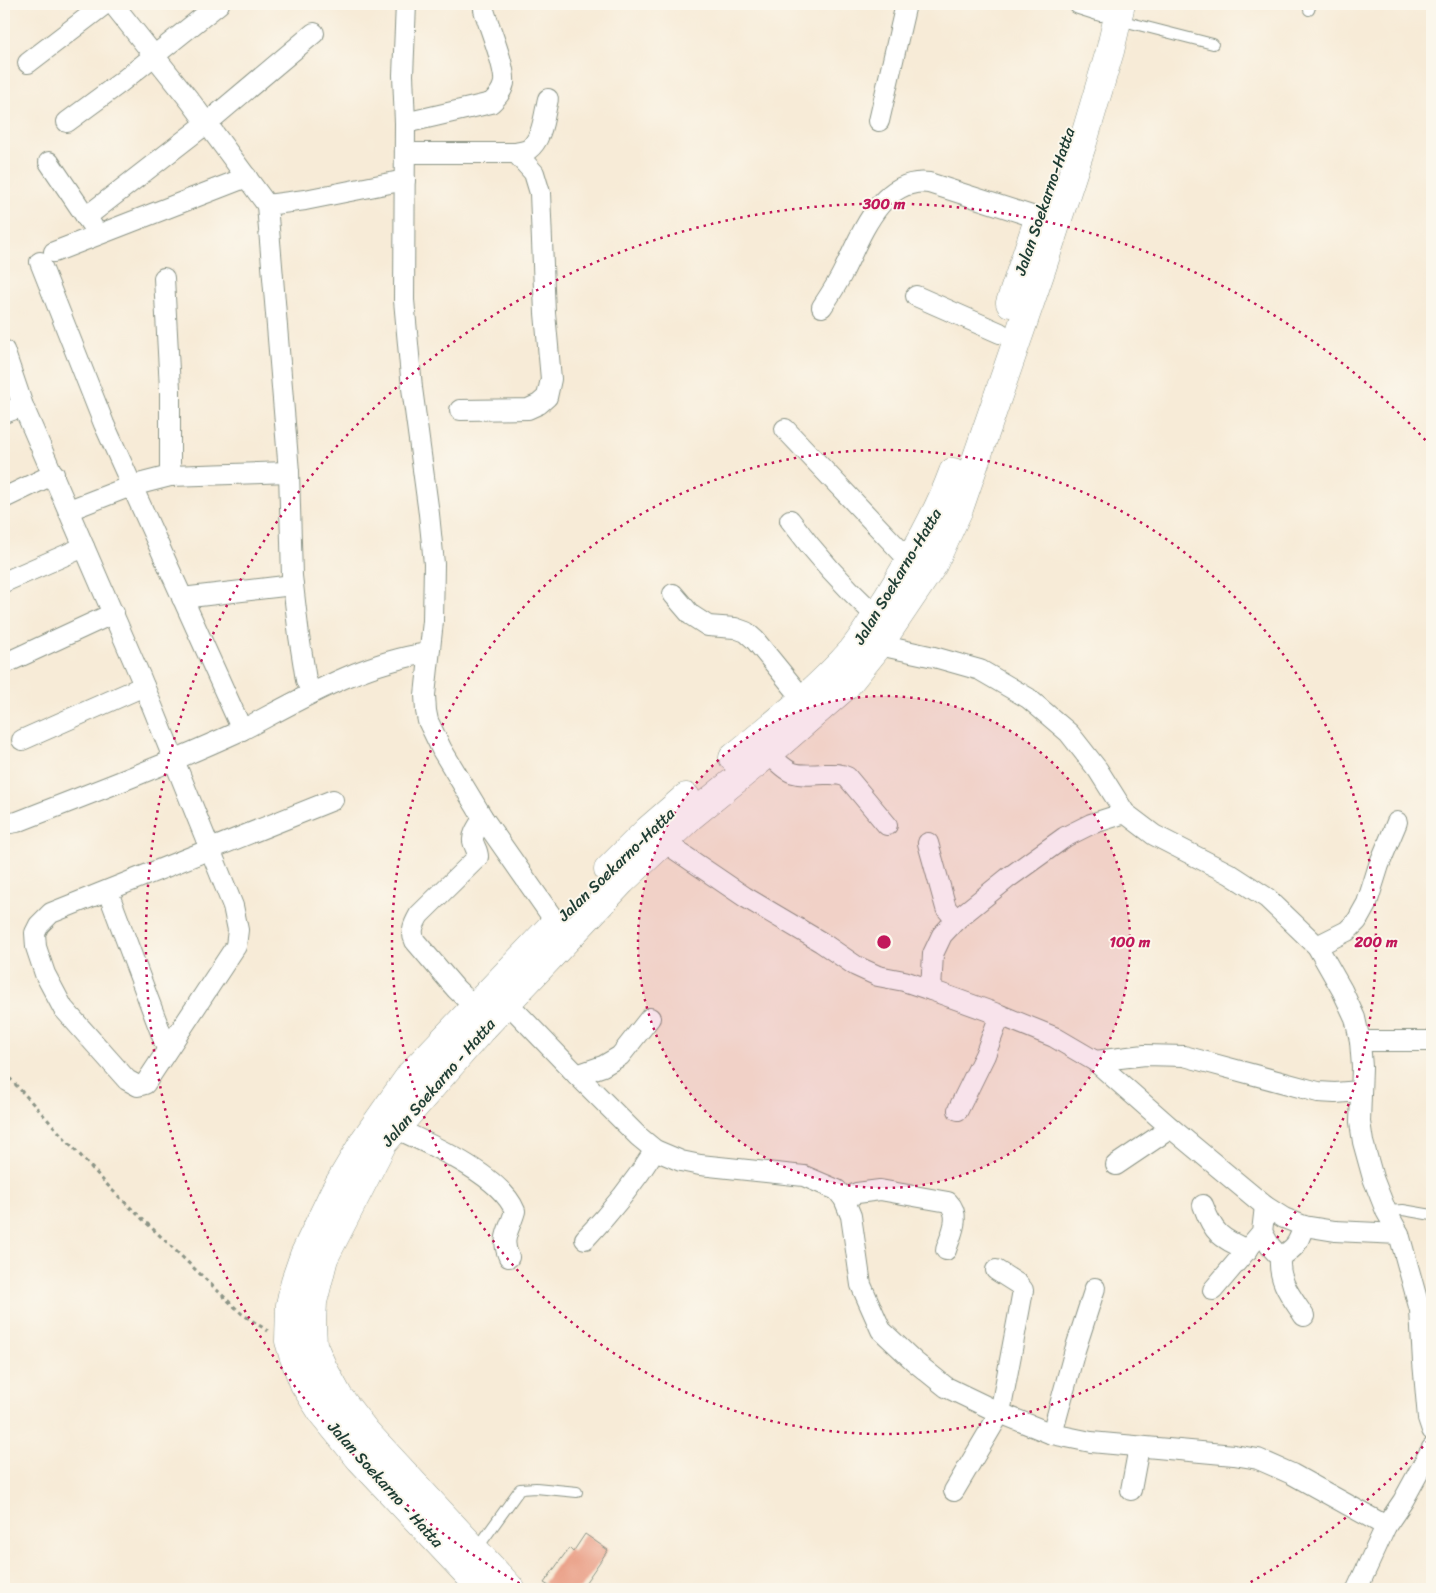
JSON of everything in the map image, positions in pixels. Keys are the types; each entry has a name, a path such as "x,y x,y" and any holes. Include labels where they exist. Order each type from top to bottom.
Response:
{"highway":[{"name":"Jalan Soekarno-Hatta","path":"491,1005 561,930 648,830 803,699 853,650 910,561 944,496 1038,218 1070,155 1081,88 1104,8"},
{"path":"561,930 622,881 690,817 769,753 846,686 879,645 933,565 959,509 1070,155"},
{"name":"Jalan Soekarno - Hatta","path":"475,1574 339,1396 323,1368 314,1345 312,1323 313,1302 324,1258 383,1143 491,1005"},
{"name":"Jalan Soekarno - Hatta","path":"491,1005 411,1074 366,1138 334,1192 304,1255 295,1281 290,1305 289,1341 304,1384 323,1414 360,1459 475,1574 511,1589"}],"street":[{"path":"28,63 105,4"},
{"path":"113,4 207,123 267,205 289,472 293,585 306,680 312,693"},
{"path":"68,122 155,56 219,4"},
{"path":"406,4 403,75 405,123 404,300 412,388 434,564 434,602 425,695 426,711 428,721 442,750 483,818 561,930"},
{"path":"879,121 906,4"},
{"path":"405,123 491,103 500,93 504,82 500,61 484,10"},
{"path":"86,217 207,123 314,33"},
{"path":"405,153 516,154 528,150 541,132 548,99"},
{"path":"460,410 528,409 539,404 547,397 551,379 545,313 540,192 534,173 516,154"},
{"path":"49,162 98,235"},
{"path":"242,730 104,424 47,257 247,177"},
{"path":"267,205 305,200 405,180"},
{"path":"822,307 844,270 860,233 882,202 904,186 918,182 929,183 1038,218"},
{"path":"164,278 170,388 170,476"},
{"path":"916,296 1000,333"},
{"path":"4,350 24,406 114,613 175,760 209,850 233,906 238,930 236,946 145,1084 138,1086 128,1080 63,1008 45,974 36,948 35,933 39,924 51,913 108,892 209,850 333,800"},
{"path":"4,413 24,406"},
{"path":"785,429 910,561"},
{"path":"69,510 131,486 170,476 289,472"},
{"path":"4,498 54,474"},
{"path":"790,520 810,547 848,590 876,616"},
{"path":"4,582 84,547"},
{"path":"182,598 293,585"},
{"path":"673,594 691,614 708,626 735,628 746,632 755,640 803,699"},
{"path":"6,663 114,613"},
{"path":"879,645 934,657 980,670 1028,698 1069,733 1098,770 1125,813 1154,836 1230,874 1267,898 1317,946 1342,990 1355,1018 1360,1041 1362,1067 1360,1122 1363,1142 1373,1178 1386,1211 1399,1234 1420,1310 1424,1381 1428,1418 1432,1430"},
{"path":"4,824 17,822 175,760 242,730 312,693 376,665 410,655 429,653"},
{"path":"22,740 144,686"},
{"path":"769,753 778,764 799,776 839,774 847,777 887,825"},
{"path":"931,990 932,954 942,934 956,920 1008,878 1065,837 1091,824 1125,813"},
{"path":"483,818 474,834 473,841 478,851 478,857 419,915 413,925 412,936 439,969 491,1005 577,1075 638,1136 655,1150 680,1161 700,1165 804,1176 837,1190 844,1199 851,1216 861,1285 881,1330 915,1362 946,1387 1000,1413 1052,1434 1091,1442 1234,1455 1258,1460 1292,1474 1386,1526"},
{"path":"1317,946 1347,931 1357,921 1367,903 1379,865 1397,822"},
{"path":"664,842 745,897 821,942 856,966 878,976 904,981 1000,1015 1054,1037 1095,1061 1171,1128 1265,1206 1284,1218 1304,1226 1335,1231 1399,1234"},
{"path":"928,843 943,900 946,908 956,920"},
{"path":"108,892 167,1049"},
{"path":"958,1110 985,1055 1000,1015"},
{"path":"577,1075 603,1066 620,1056 650,1018"},
{"path":"1360,1041 1432,1041"},
{"path":"1095,1061 1145,1055 1184,1056 1318,1092 1360,1091"},
{"path":"395,1128 460,1161 503,1191 512,1203 515,1211 507,1232 504,1247 509,1257"},
{"path":"1116,1165 1171,1128"},
{"path":"585,1239 607,1216 639,1175 655,1150"},
{"path":"844,1199 858,1193 880,1190 948,1202 955,1213 955,1223 946,1250"},
{"path":"1203,1205 1209,1221 1217,1232 1229,1242 1248,1250"},
{"path":"1213,1290 1262,1232 1265,1206"},
{"path":"1280,1257 1293,1250 1304,1226"},
{"path":"1262,1232 1270,1246 1280,1257 1279,1270 1284,1284 1304,1316"},
{"path":"954,1492 1000,1413 1023,1290 1018,1284 996,1270"},
{"path":"1052,1434 1075,1350 1095,1288"},
{"path":"1131,1490 1139,1447"},
{"path":"1357,1589 1386,1526 1432,1448"}],"lane":[{"path":"1104,8 1212,44"},
{"path":"1386,1211 1402,1210 1432,1215"},
{"path":"475,1574 520,1489 536,1488 577,1492"}],"path":[{"path":"4,1072 112,1190 242,1314 264,1329 289,1341"}],"building":[{"path":"585,1534 608,1550 581,1589 554,1589 544,1583 569,1548 573,1552"}]}
